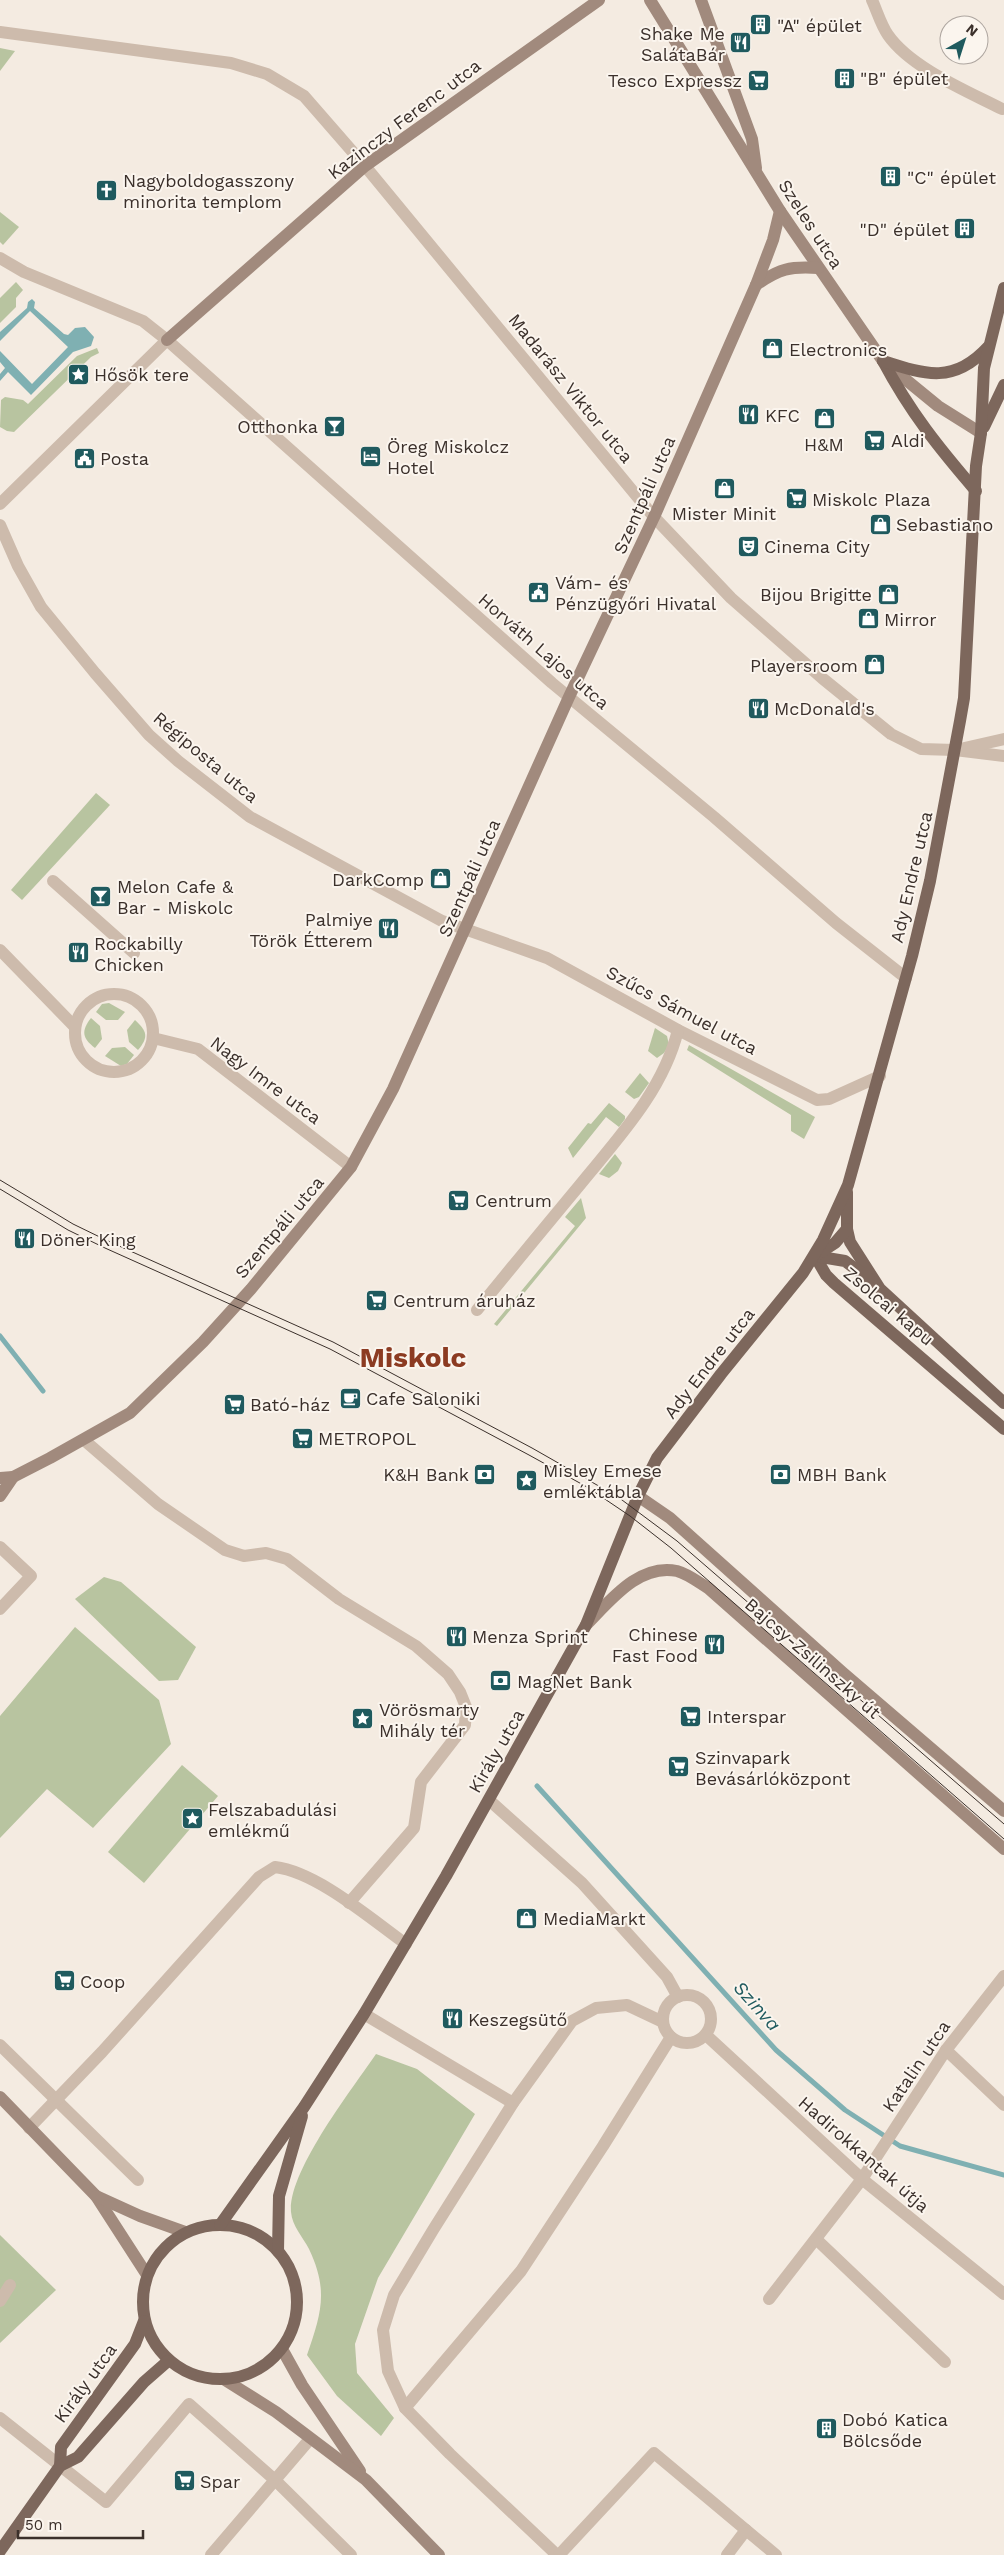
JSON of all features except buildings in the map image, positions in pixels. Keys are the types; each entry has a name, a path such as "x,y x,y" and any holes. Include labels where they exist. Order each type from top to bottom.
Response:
{"main road":[{"path":"981,433 984,368 1004,288"},
{"path":"883,361 921,374 955,371 974,362 988,347"},
{"path":"883,361 904,401 924,430 976,492"},
{"path":"981,433 1004,386"},
{"name":"Ady Endre utca","path":"638,1496 657,1458 668,1442 803,1273 814,1256 848,1185 880,1076 930,881 955,750 964,698 976,466 981,433"},
{"path":"848,1185 847,1229 850,1242 880,1289"},
{"name":"Ady Endre utca","path":"814,1256 835,1243 847,1229"},
{"name":"Zsolcai kapu","path":"814,1256 845,1261 923,1326 1004,1403"},
{"name":"Zsolcai kapu","path":"814,1256 826,1275 834,1283 1004,1428"},
{"name":"Király utca","path":"220,2225 304,2107 364,2014 406,1944 586,1625 638,1496"},
{"name":"Király utca","path":"278,2251 279,2196 304,2107"},
{"path":"208,2225 220,2225 246,2229 268,2242 278,2251 291,2274 297,2299 293,2326 282,2349 257,2371 225,2380 205,2378 192,2374 168,2361 153,2343 144,2321 143,2290 147,2275 162,2250 185,2232 208,2225"},
{"name":"Király utca","path":"60,2466 61,2447 135,2344 144,2321"},
{"name":"Király utca","path":"0,2551 60,2466 78,2457 144,2382 168,2361"}],"street":[{"name":"Kazinczy Ferenc utca","path":"0,504 167,340 365,166 598,0"},
{"name":"Szeles utca","path":"650,0 780,211 883,361 938,406 981,433"},
{"path":"701,0 752,139 757,173"},
{"path":"872,0 888,35 910,57 960,88 1002,109"},
{"name":"Madarász Viktor utca","path":"0,32 231,63 267,74 304,96 365,166 654,516 732,598 868,718 891,734 921,749 955,750"},
{"name":"Szentpáli utca","path":"6,1478 50,1458 130,1413 203,1342 251,1288 351,1167 392,1089 466,929 569,697 654,516 756,285 773,240 780,211"},
{"name":"Horváth Lajos utca","path":"0,259 24,272 143,321 167,340 552,683 714,817 836,923 906,978"},
{"path":"756,285 771,274 792,266 818,268"},
{"name":"Régiposta utca","path":"0,525 18,566 41,607 149,735 178,761 250,817 442,920 466,929"},
{"path":"955,750 1004,739"},
{"path":"955,750 1004,756"},
{"path":"53,881 134,953"},
{"name":"Szűcs Sámuel utca","path":"466,929 547,958 678,1030 817,1100 829,1099 880,1076"},
{"path":"0,950 25,973 75,1027"},
{"path":"117,994 129,997 139,1003 147,1013 152,1024 153,1038 150,1048 140,1062 125,1070 114,1072 98,1068 84,1058 78,1048 75,1027 79,1015 94,999 117,994"},
{"path":"477,1310 638,1112 664,1071 673,1051 678,1030"},
{"name":"Nagy Imre utca","path":"153,1038 198,1049 351,1167"},
{"path":"84,1440 134,1485 190,1527 225,1550 244,1556 266,1554 287,1559 339,1599 416,1646 448,1674 460,1692 466,1707 465,1725 421,1782 414,1828 349,1903"},
{"path":"0,1496 6,1478"},
{"name":"Bajcsy-Zsilinszky út","path":"638,1496 676,1523 842,1672 1004,1812"},
{"path":"0,1547 30,1576 0,1609"},
{"name":"Bajcsy-Zsilinszky út","path":"586,1625 620,1591 650,1573 661,1570 678,1572 692,1578 708,1588 1004,1849"},
{"path":"488,1800 582,1883 667,1977 678,1997"},
{"path":"30,2128 102,2052 259,1877 275,1866 289,1868 349,1903 406,1944"},
{"name":"Katalin utca","path":"769,2299 862,2179 946,2050 1004,1976"},
{"path":"692,1996 708,2006 711,2024 706,2035 698,2041 690,2043 679,2042 670,2037 663,2022 667,2006 678,1997 692,1996"},
{"path":"663,2022 627,2005 596,2008 572,2021 513,2103 394,2295 382,2330 388,2371 405,2408 450,2454 558,2555 654,2453 776,2555"},
{"path":"364,2014 513,2103"},
{"name":"Hadirokkantak útja","path":"706,2035 862,2179 1004,2294"},
{"path":"405,2408 521,2271 603,2146 670,2037"},
{"path":"0,2045 138,2180"},
{"path":"946,2050 1004,2105"},
{"path":"0,2097 96,2196 147,2275"},
{"path":"96,2196 140,2216 185,2232"},
{"path":"816,2239 945,2362"},
{"path":"0,2301 10,2285"},
{"path":"282,2349 302,2385 366,2480"},
{"path":"225,2380 276,2412 366,2480 439,2555"},
{"path":"0,2418 106,2502 189,2404 275,2480 351,2555"},
{"path":"211,2555 310,2439"},
{"path":"727,2555 746,2530"}],"green space":[{"path":"0,48 15,51 0,71"},
{"path":"0,212 19,227 3,245 0,242"},
{"path":"16,282 23,290 16,298 16,307 0,323 0,298"},
{"path":"97,348 99,353 91,357 14,432 0,427 1,400 5,397 23,400 28,404 77,356"},
{"path":"96,793 110,805 22,900 11,890"},
{"path":"109,1003 125,1012 118,1020 106,1020 96,1012 102,1004"},
{"path":"91,1018 100,1026 102,1039 95,1048 87,1041 84,1034"},
{"path":"135,1020 145,1034 144,1041 138,1050 129,1042 127,1030"},
{"path":"655,1028 667,1036 669,1045 664,1053 657,1058 648,1051"},
{"path":"689,1045 815,1117 804,1139 791,1131 791,1115 687,1050"},
{"path":"125,1047 134,1055 127,1064 121,1066 105,1056 112,1048"},
{"path":"640,1073 649,1083 639,1097 634,1099 625,1092"},
{"path":"609,1103 625,1116 625,1119 619,1127 606,1117 573,1158 568,1148 588,1123 591,1124"},
{"path":"615,1154 622,1163 618,1171 609,1178 599,1174"},
{"path":"581,1198 586,1218 497,1326 494,1324 575,1226 565,1217"},
{"path":"104,1577 121,1582 196,1647 178,1680 159,1681 75,1599"},
{"path":"75,1627 159,1700 171,1744 93,1828 47,1789 0,1838 0,1716"},
{"path":"182,1765 218,1796 144,1883 108,1852"},
{"path":"376,2054 417,2069 475,2114 378,2278 355,2344 357,2373 394,2418 381,2436 337,2396 307,2355 319,2315 321,2290 315,2264 309,2249 296,2227 291,2212 293,2195 311,2153 338,2108"},
{"path":"0,2235 56,2290 0,2343"}],"water":[{"path":"32,299 35,302 34,308 64,334 68,335 75,328 85,327 94,337 91,346 73,352 31,395 8,372 0,381 0,374 5,368 0,362 0,351 32,384 68,347 30,311 0,341 0,332 27,308 28,302"}],"waterway":[{"name":"Szinva","path":"0,1336 43,1391"},
{"name":"Szinva","path":"537,1786 776,2050 845,2110 900,2146 1004,2175"}],"tram line":[{"path":"0,1180 73,1224 333,1342 532,1448 618,1497 677,1541 1004,1824"},
{"path":"0,1189 68,1230 105,1248 330,1349 587,1487 630,1516 671,1548 1004,1839"}],"place":[{"name":"\"A\" épület","path":"761,25"},
{"name":"Shake Me SalátaBár","path":"741,43"},
{"name":"\"B\" épület","path":"844,78"},
{"name":"Tesco Expressz","path":"758,80"},
{"name":"\"C\" épület","path":"891,177"},
{"name":"Nagyboldogasszony minorita templom","path":"107,190"},
{"name":"\"D\" épület","path":"965,229"},
{"name":"Electronics","path":"773,349"},
{"name":"Hősök tere","path":"78,374"},
{"name":"KFC","path":"749,415"},
{"name":"H&M","path":"824,419"},
{"name":"Otthonka","path":"334,426"},
{"name":"Aldi","path":"875,440"},
{"name":"Öreg Miskolcz Hotel","path":"371,456"},
{"name":"Posta","path":"84,458"},
{"name":"Mister Minit","path":"724,488"},
{"name":"Miskolc Plaza","path":"796,499"},
{"name":"Sebastiano","path":"880,524"},
{"name":"Cinema City","path":"748,546"},
{"name":"Vám- és Pénzügyőri Hivatal","path":"539,592"},
{"name":"Bijou Brigitte","path":"888,594"},
{"name":"Mirror","path":"868,619"},
{"name":"Playersroom","path":"874,665"},
{"name":"McDonald's","path":"758,708"},
{"name":"DarkComp","path":"440,879"},
{"name":"Melon Cafe & Bar - Miskolc","path":"101,896"},
{"name":"Palmiye Török Étterem","path":"389,929"},
{"name":"Rockabilly Chicken","path":"78,953"},
{"name":"Centrum","path":"459,1200"},
{"name":"Döner King","path":"24,1239"},
{"name":"Centrum áruház","path":"377,1300"},
{"name":"Cafe Saloniki","path":"350,1398"},
{"name":"Bató-ház","path":"234,1404"},
{"name":"METROPOL","path":"302,1438"},
{"name":"K&H Bank","path":"485,1474"},
{"name":"MBH Bank","path":"781,1474"},
{"name":"Misley Emese emléktábla","path":"527,1480"},
{"name":"Menza Sprint","path":"456,1636"},
{"name":"Chinese Fast Food","path":"714,1644"},
{"name":"MagNet Bank","path":"501,1681"},
{"name":"Interspar","path":"691,1716"},
{"name":"Vörösmarty Mihály tér","path":"363,1719"},
{"name":"Szinvapark Bevásárlóközpont","path":"679,1767"},
{"name":"Felszabadulási emlékmű","path":"192,1819"},
{"name":"MediaMarkt","path":"527,1918"},
{"name":"Coop","path":"64,1981"},
{"name":"Keszegsütő","path":"452,2019"},
{"name":"Dobó Katica Bölcsőde","path":"826,2429"},
{"name":"Spar","path":"184,2481"}],"district":[{"name":"Miskolc","path":"413,1357"}]}
